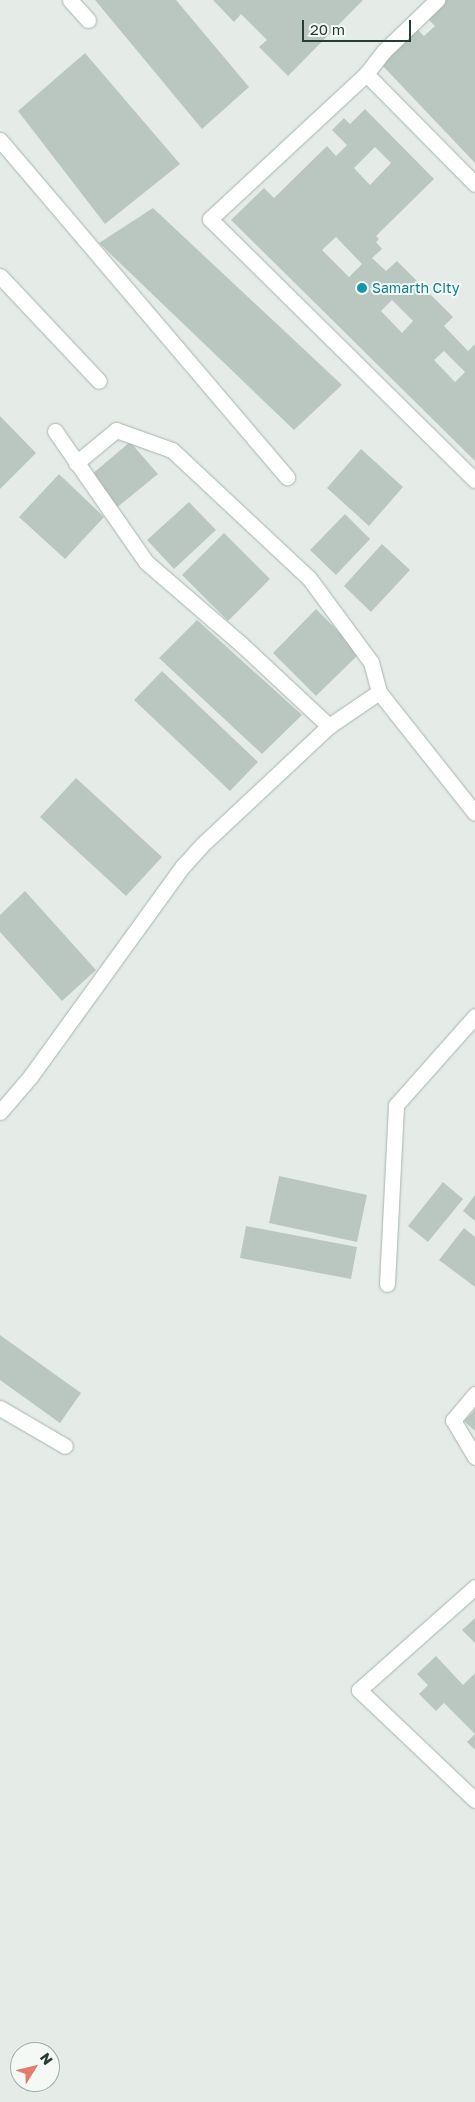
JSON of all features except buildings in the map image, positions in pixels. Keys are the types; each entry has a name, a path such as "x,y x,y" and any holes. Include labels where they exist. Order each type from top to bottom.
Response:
{"street":[{"path":"70,0 88,20"},
{"path":"437,0 384,50 366,74 210,219 475,480"},
{"path":"366,74 475,184"},
{"path":"0,140 287,477"},
{"path":"0,276 99,382"},
{"path":"76,463 116,430 172,450 309,578 371,662 379,692 475,813"},
{"path":"55,431 146,562 240,643 329,726"},
{"path":"1,1108 30,1077 184,866 204,843 329,726 379,692"},
{"path":"387,1284 396,1105 475,1016"},
{"path":"475,1394 453,1420 475,1457"},
{"path":"0,1408 65,1446"},
{"path":"475,1587 359,1690 475,1800"}],"place":[{"name":"Samarth City","path":"362,288"}]}
